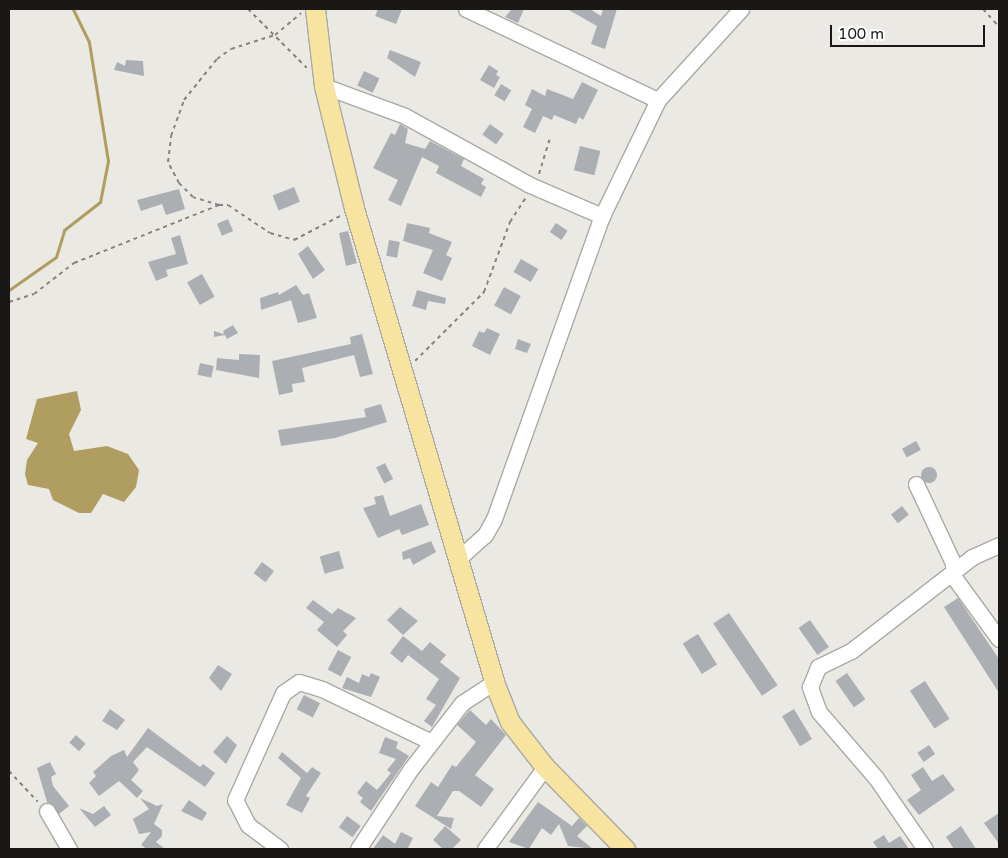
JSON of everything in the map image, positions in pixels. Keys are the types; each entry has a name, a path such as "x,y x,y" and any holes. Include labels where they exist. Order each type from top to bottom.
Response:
{"main road":[{"path":"315,9 324,86 354,208 494,682 510,722 545,767 625,849"}],"street":[{"path":"458,559 485,535 494,519 602,216 658,100 741,9"},
{"path":"475,11 658,100"},
{"path":"324,86 405,116 536,188 602,216"},
{"path":"916,484 953,563 952,576 999,639"},
{"path":"925,849 876,778 819,712 810,686 818,667 851,651 952,576 972,557 999,545"},
{"path":"280,849 248,825 235,800 283,693 299,682 322,689 431,742"},
{"path":"361,848 431,742 462,703 494,682"},
{"path":"485,849 545,767"},
{"path":"47,811 69,849"}],"path":[{"path":"248,9 324,86"},
{"path":"306,9 275,35 231,49 217,58 184,100 171,136 168,162 179,183 193,197 219,205 228,205 270,232 294,240 354,208"},
{"path":"983,9 999,27"},
{"path":"402,373 484,292 517,206 536,188 550,139"},
{"path":"9,302 34,294 74,263 219,205"},
{"path":"9,772 47,811"}],"shaded area":[{"path":"77,391 81,410 69,434 74,451 107,446 128,454 139,470 136,487 124,502 103,494 91,513 79,513 53,500 49,489 28,485 25,474 27,460 38,443 26,439 37,399"}],"building":[{"path":"378,9 402,9 396,24 375,16"},
{"path":"512,9 524,9 518,23 505,17"},
{"path":"567,9 590,9 601,16 603,9 617,9 605,49 591,44 597,26"},
{"path":"390,50 421,62 415,77 387,58"},
{"path":"126,60 143,61 144,76 114,70 117,62 125,66"},
{"path":"489,65 498,71 496,75 500,77 494,88 480,80"},
{"path":"364,71 379,78 373,93 357,86"},
{"path":"582,82 598,90 583,120 579,117 576,124 554,115 552,120 543,116 535,133 523,127 532,109 525,105 532,89 545,96 547,89 573,99"},
{"path":"501,84 511,90 505,101 494,95"},
{"path":"400,124 408,129 405,143 425,149 430,141 464,159 461,166 484,179 481,184 486,187 481,197 436,173 439,166 422,157 401,206 388,200 398,180 373,168 391,133 395,135"},
{"path":"490,124 504,134 496,145 482,135"},
{"path":"580,146 600,151 594,175 574,170"},
{"path":"294,187 300,202 279,210 273,196"},
{"path":"179,189 185,209 166,215 162,204 141,211 137,200"},
{"path":"228,219 233,231 222,236 217,224"},
{"path":"407,223 430,228 429,233 452,242 446,255 452,258 442,281 423,273 433,250 403,241"},
{"path":"556,223 568,231 561,240 550,232"},
{"path":"348,231 357,263 346,266 339,233"},
{"path":"180,235 188,264 166,270 168,276 156,281 148,262 176,254 171,238"},
{"path":"389,240 400,242 397,258 386,256"},
{"path":"308,246 325,270 313,279 298,254"},
{"path":"521,259 538,269 531,282 514,272"},
{"path":"202,274 215,297 200,305 187,282"},
{"path":"296,285 303,295 309,293 317,318 298,323 291,300 261,310 260,298 278,292 279,295"},
{"path":"504,287 521,296 511,314 494,306"},
{"path":"417,290 446,298 445,304 428,301 426,310 412,306"},
{"path":"233,325 238,333 227,339 225,335 214,337 214,331 224,334 223,331"},
{"path":"487,328 500,334 490,355 472,346 479,331 484,333"},
{"path":"362,334 373,374 360,377 354,355 302,368 305,382 292,384 293,392 279,395 272,361 351,344 350,337"},
{"path":"518,339 531,344 527,353 515,349"},
{"path":"239,354 260,355 259,378 216,370 217,358 239,360"},
{"path":"200,363 214,366 211,378 198,375"},
{"path":"381,404 387,422 335,438 281,446 278,430 366,417 364,409"},
{"path":"916,441 921,450 907,458 902,449"},
{"path":"385,463 393,479 384,484 376,468"},
{"path":"929,467 937,475 929,483 921,475"},
{"path":"383,495 390,516 421,504 429,525 402,535 399,529 378,538 363,508 376,504 374,497"},
{"path":"902,506 909,515 898,523 891,515"},
{"path":"431,541 436,552 413,565 410,558 403,560 402,552"},
{"path":"339,551 344,568 325,574 320,557"},
{"path":"262,562 274,571 266,582 254,573"},
{"path":"958,598 999,659 999,693 944,607"},
{"path":"313,600 332,614 338,608 356,618 343,631 347,635 337,647 317,630 324,622 306,608"},
{"path":"400,607 418,621 403,635 387,620"},
{"path":"729,613 778,685 762,696 713,624"},
{"path":"810,620 829,647 817,655 799,628"},
{"path":"698,634 717,665 702,674 683,644"},
{"path":"403,636 422,651 430,642 446,655 440,662 460,678 432,727 424,721 436,705 426,699 439,679 408,655 402,663 390,653"},
{"path":"338,650 351,657 341,676 328,669"},
{"path":"218,665 232,674 221,691 209,678"},
{"path":"371,673 380,677 371,697 342,688 347,677 359,683 362,674 369,677"},
{"path":"847,673 865,699 854,707 836,681"},
{"path":"925,681 950,719 934,729 910,691"},
{"path":"304,695 320,703 313,717 297,709"},
{"path":"110,709 125,720 117,730 102,721"},
{"path":"794,709 812,739 800,746 782,716"},
{"path":"470,710 486,725 491,719 506,735 475,775 494,789 481,807 459,791 453,791 437,816 454,818 451,829 415,806 431,782 438,787 452,765 456,767 476,742 457,725"},
{"path":"148,728 200,767 203,764 215,773 205,787 147,747 133,762 139,770 131,780 143,791 137,798 119,781 99,796 89,783 96,776 93,772 111,756 124,750 127,757"},
{"path":"76,735 86,744 79,751 69,742"},
{"path":"227,736 237,745 226,764 213,752"},
{"path":"385,737 398,742 396,748 409,756 371,811 360,802 363,798 357,793 366,781 377,790 391,773 387,770 396,759 379,753"},
{"path":"929,745 935,754 924,762 917,753"},
{"path":"282,752 307,773 312,767 321,773 306,796 310,798 302,813 286,805 301,778 278,758"},
{"path":"50,762 56,774 51,777 53,786 69,806 59,814 47,802 37,768"},
{"path":"923,767 932,781 943,774 955,790 919,815 907,800 921,790 911,775"},
{"path":"140,798 157,806 163,804 154,824 162,830 162,836 156,842 165,849 147,849 141,845 151,832 139,834 133,819 149,809"},
{"path":"189,800 207,813 202,821 181,811"},
{"path":"538,802 572,826 579,818 587,826 577,836 593,849 568,846 559,824 551,835 542,828 529,849 509,842"},
{"path":"104,806 111,815 95,827 79,808 93,814"},
{"path":"999,813 999,844 984,823"},
{"path":"347,816 361,826 353,837 339,827"},
{"path":"445,826 461,840 452,849 443,849 433,840"},
{"path":"961,826 976,849 954,849 946,837"},
{"path":"401,832 413,838 408,848 373,849 383,835 395,844"},
{"path":"884,835 889,843 900,836 909,849 878,849 873,842"}],"waterway":[{"path":"9,290 56,257 64,230 100,202 108,161 89,42 73,9"}]}
